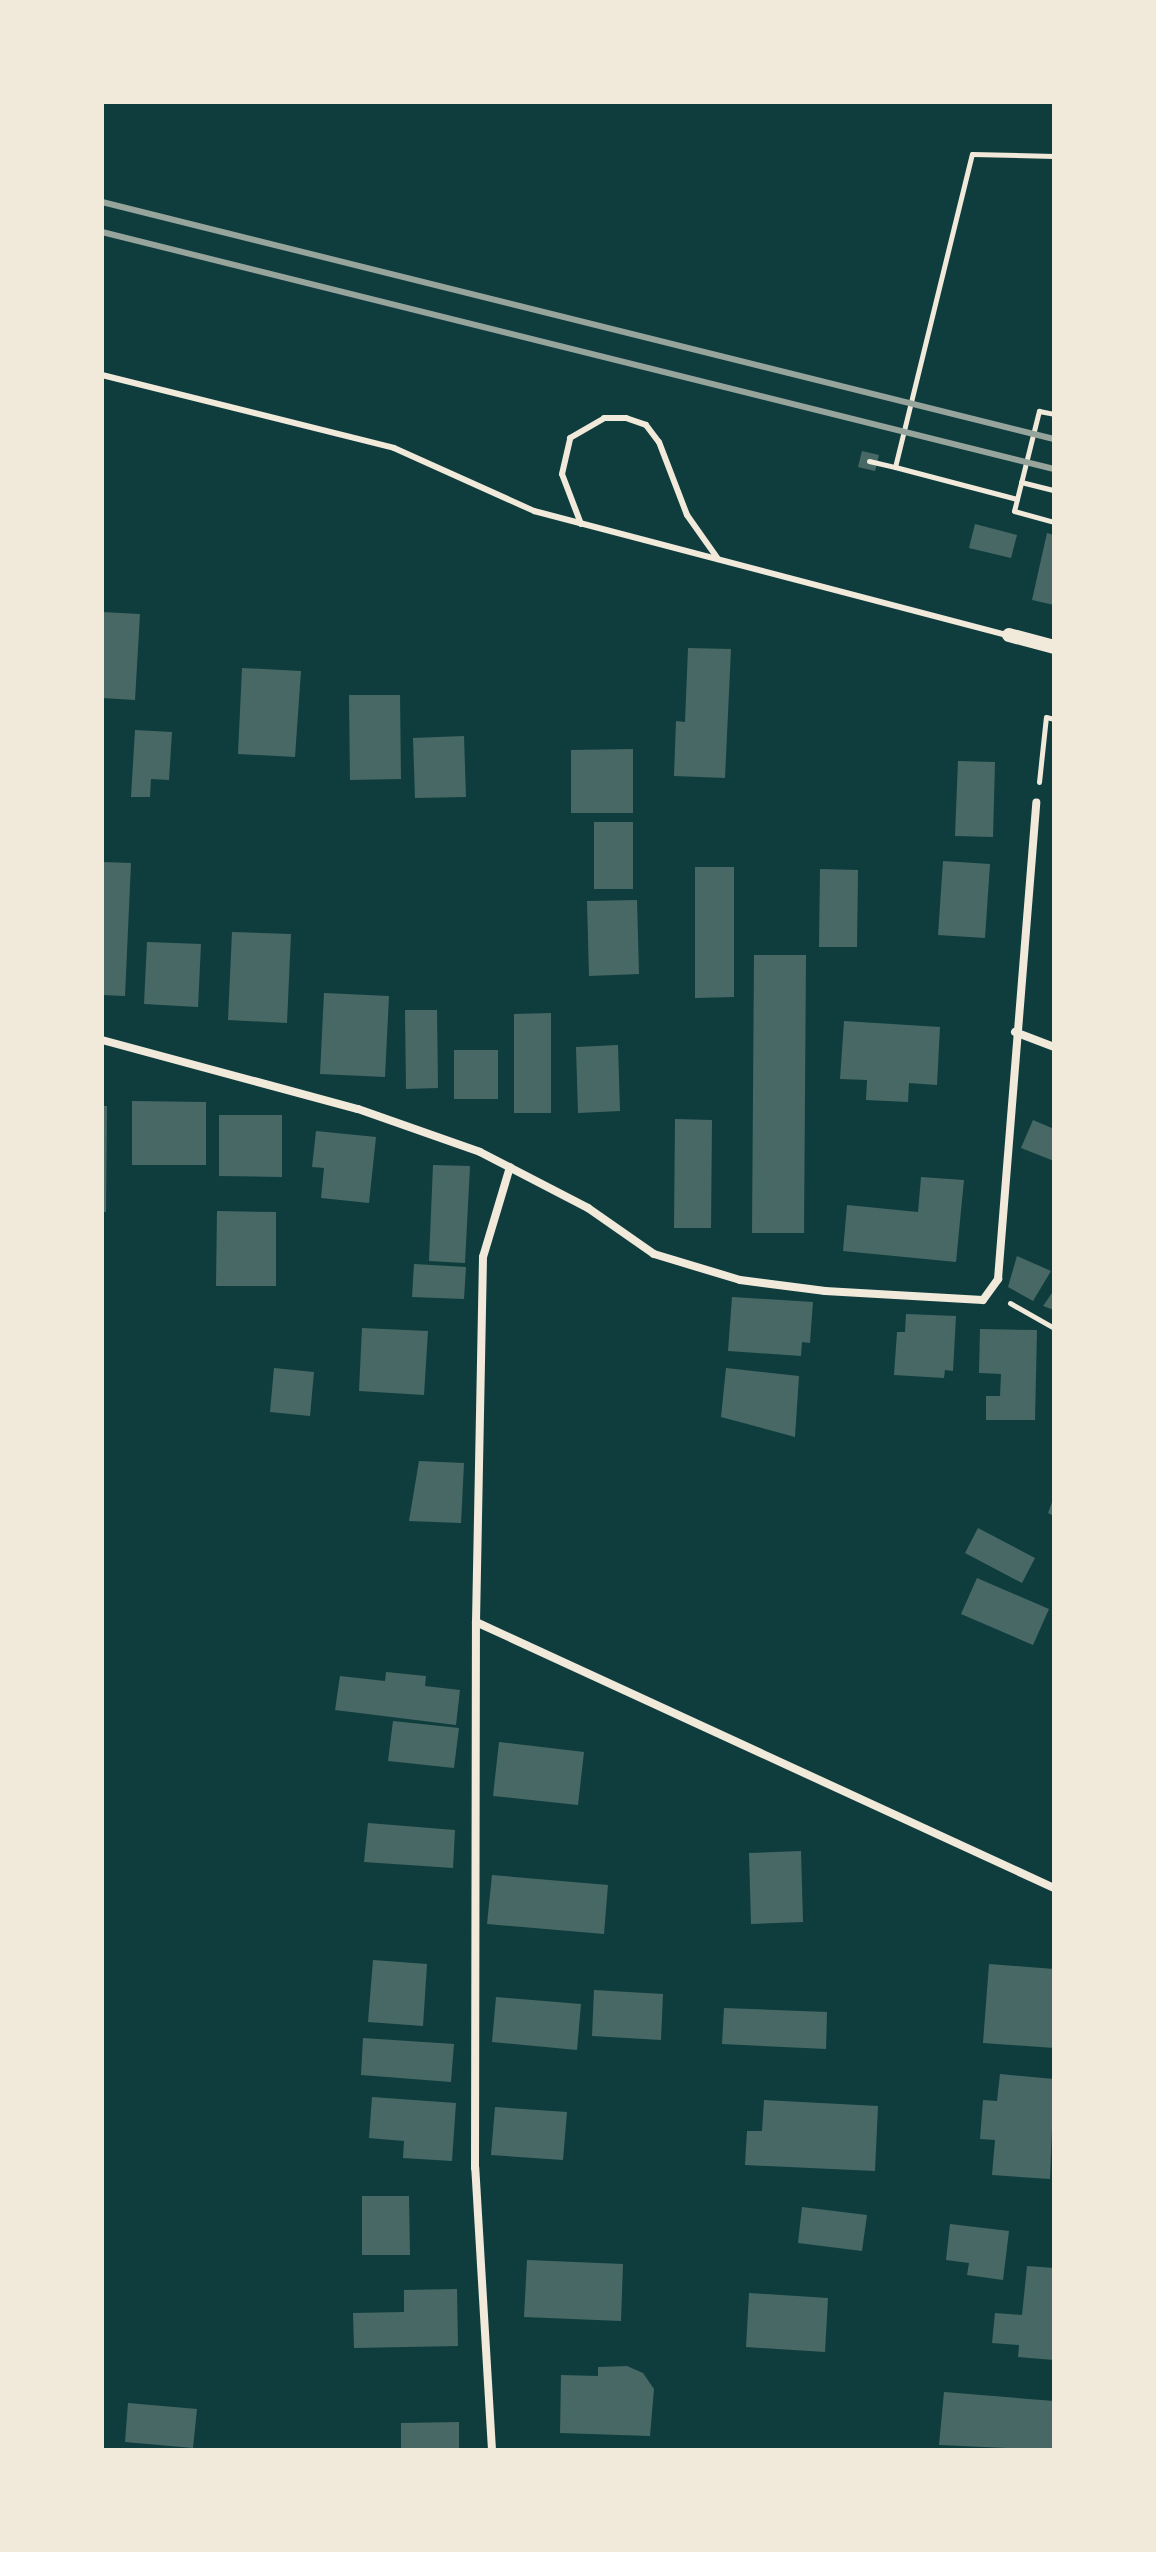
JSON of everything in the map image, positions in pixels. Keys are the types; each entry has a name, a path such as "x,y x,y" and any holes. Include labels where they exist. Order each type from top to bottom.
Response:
{"street":[{"path":"1009,635 1054,647"},
{"path":"102,1040 358,1109 510,1167 588,1208 654,1254 740,1280 825,1291 983,1300 993,1293 998,1279 1015,1032 1036,803"},
{"path":"1015,1032 1054,1047"},
{"path":"492,2450 475,2168 476,1622 483,1257 510,1167"},
{"path":"476,1622 1054,1888"}],"lane":[{"path":"102,375 394,448 512,503 581,524 1009,635"},
{"path":"581,524 562,474 570,438 604,418 626,418 646,425 659,442 687,515 718,559"}],"path":[{"path":"895,467 972,154 1054,156"},
{"path":"1054,414 1039,411 1014,511 1054,522"},
{"path":"869,461 1017,499"},
{"path":"1021,482 1054,490"},
{"path":"1036,803 1046,717 1054,719"},
{"path":"993,1293 1054,1328"}],"building":[{"path":"862,451 879,455 875,471 858,467"},
{"path":"975,524 1017,535 1011,558 969,548"},
{"path":"1047,533 1054,535 1054,605 1032,600"},
{"path":"102,612 140,614 135,700 102,698"},
{"path":"688,648 731,649 725,778 674,776 676,721 685,722"},
{"path":"242,668 301,671 295,757 238,754"},
{"path":"349,695 400,695 401,779 350,780"},
{"path":"135,730 172,732 169,780 151,779 150,797 131,797"},
{"path":"464,736 466,797 415,798 413,738"},
{"path":"633,749 633,813 571,813 571,750"},
{"path":"958,761 995,762 993,837 955,836"},
{"path":"594,822 633,822 633,889 594,889"},
{"path":"943,861 990,864 985,938 938,935"},
{"path":"102,862 131,863 125,996 102,995"},
{"path":"695,867 734,867 734,997 695,998"},
{"path":"820,869 858,870 857,947 819,947"},
{"path":"637,900 639,974 589,976 587,901"},
{"path":"232,932 291,934 287,1023 228,1020"},
{"path":"147,942 201,944 198,1007 144,1004"},
{"path":"754,955 806,955 804,1233 752,1233"},
{"path":"324,993 389,996 385,1077 320,1074"},
{"path":"405,1010 437,1010 438,1088 406,1089"},
{"path":"551,1013 551,1113 514,1113 514,1014"},
{"path":"844,1021 940,1027 937,1085 909,1083 908,1102 866,1100 867,1080 840,1079"},
{"path":"618,1045 620,1111 578,1113 576,1047"},
{"path":"454,1050 498,1050 498,1099 454,1099"},
{"path":"132,1101 206,1102 206,1165 132,1165"},
{"path":"102,1106 107,1106 106,1212 102,1212"},
{"path":"219,1115 282,1115 282,1177 219,1176"},
{"path":"675,1119 712,1120 711,1228 674,1228"},
{"path":"1033,1120 1054,1129 1054,1161 1021,1148"},
{"path":"316,1131 376,1137 369,1203 321,1198 324,1168 312,1167"},
{"path":"433,1165 470,1166 465,1263 429,1261"},
{"path":"921,1177 964,1180 956,1262 843,1251 847,1205 918,1212"},
{"path":"217,1211 276,1212 276,1286 216,1286"},
{"path":"1017,1256 1051,1271 1033,1301 1008,1287"},
{"path":"414,1264 466,1267 464,1299 412,1297"},
{"path":"1054,1290 1054,1310 1043,1306"},
{"path":"732,1297 813,1302 810,1343 802,1342 801,1356 728,1351"},
{"path":"906,1314 956,1316 953,1371 945,1370 944,1378 894,1375 897,1332 905,1332"},
{"path":"362,1328 428,1331 424,1395 359,1391"},
{"path":"980,1329 1037,1330 1035,1420 986,1420 986,1396 1000,1396 1001,1374 979,1373"},
{"path":"274,1368 314,1372 310,1416 270,1412"},
{"path":"726,1368 799,1376 795,1437 721,1417"},
{"path":"419,1461 464,1463 461,1523 409,1521"},
{"path":"1054,1497 1054,1516 1048,1513"},
{"path":"978,1528 1035,1558 1022,1583 965,1553"},
{"path":"977,1578 1049,1609 1033,1645 961,1614"},
{"path":"386,1672 426,1676 425,1686 460,1690 456,1725 335,1710 340,1676 385,1681"},
{"path":"393,1721 459,1728 454,1768 388,1761"},
{"path":"499,1742 584,1752 578,1805 493,1796"},
{"path":"368,1823 455,1830 453,1868 364,1862"},
{"path":"801,1851 803,1922 751,1924 749,1853"},
{"path":"492,1875 608,1885 604,1934 487,1924"},
{"path":"373,1960 427,1964 423,2026 368,2022"},
{"path":"989,1964 1054,1969 1054,2048 983,2043"},
{"path":"594,1990 663,1994 661,2040 592,2036"},
{"path":"496,1997 581,2004 577,2050 492,2042"},
{"path":"724,2008 827,2012 826,2049 722,2044"},
{"path":"363,2038 454,2044 451,2082 361,2075"},
{"path":"1000,2074 1054,2079 1050,2179 992,2175 995,2140 980,2139 983,2100 997,2101"},
{"path":"372,2097 456,2103 452,2161 403,2158 404,2141 369,2138"},
{"path":"764,2100 878,2106 875,2171 745,2165 747,2131 762,2131"},
{"path":"495,2107 567,2112 563,2160 491,2155"},
{"path":"362,2196 409,2196 410,2255 362,2255"},
{"path":"802,2207 867,2215 862,2251 798,2243"},
{"path":"950,2224 1009,2231 1003,2280 967,2275 969,2263 946,2260"},
{"path":"527,2260 623,2264 621,2321 524,2317"},
{"path":"1027,2266 1054,2268 1054,2360 1018,2357 1019,2345 992,2343 995,2313 1022,2315"},
{"path":"457,2289 458,2346 354,2348 353,2313 404,2312 404,2290"},
{"path":"749,2293 828,2298 825,2352 746,2347"},
{"path":"627,2366 643,2373 654,2389 650,2436 560,2433 561,2375 598,2376 598,2367"},
{"path":"944,2392 1054,2401 1054,2450 939,2445"},
{"path":"128,2403 197,2409 193,2448 125,2442"},
{"path":"459,2422 459,2450 401,2450 401,2423"}],"railway":[{"path":"102,202 1054,439"},
{"path":"102,232 1054,469"}]}
